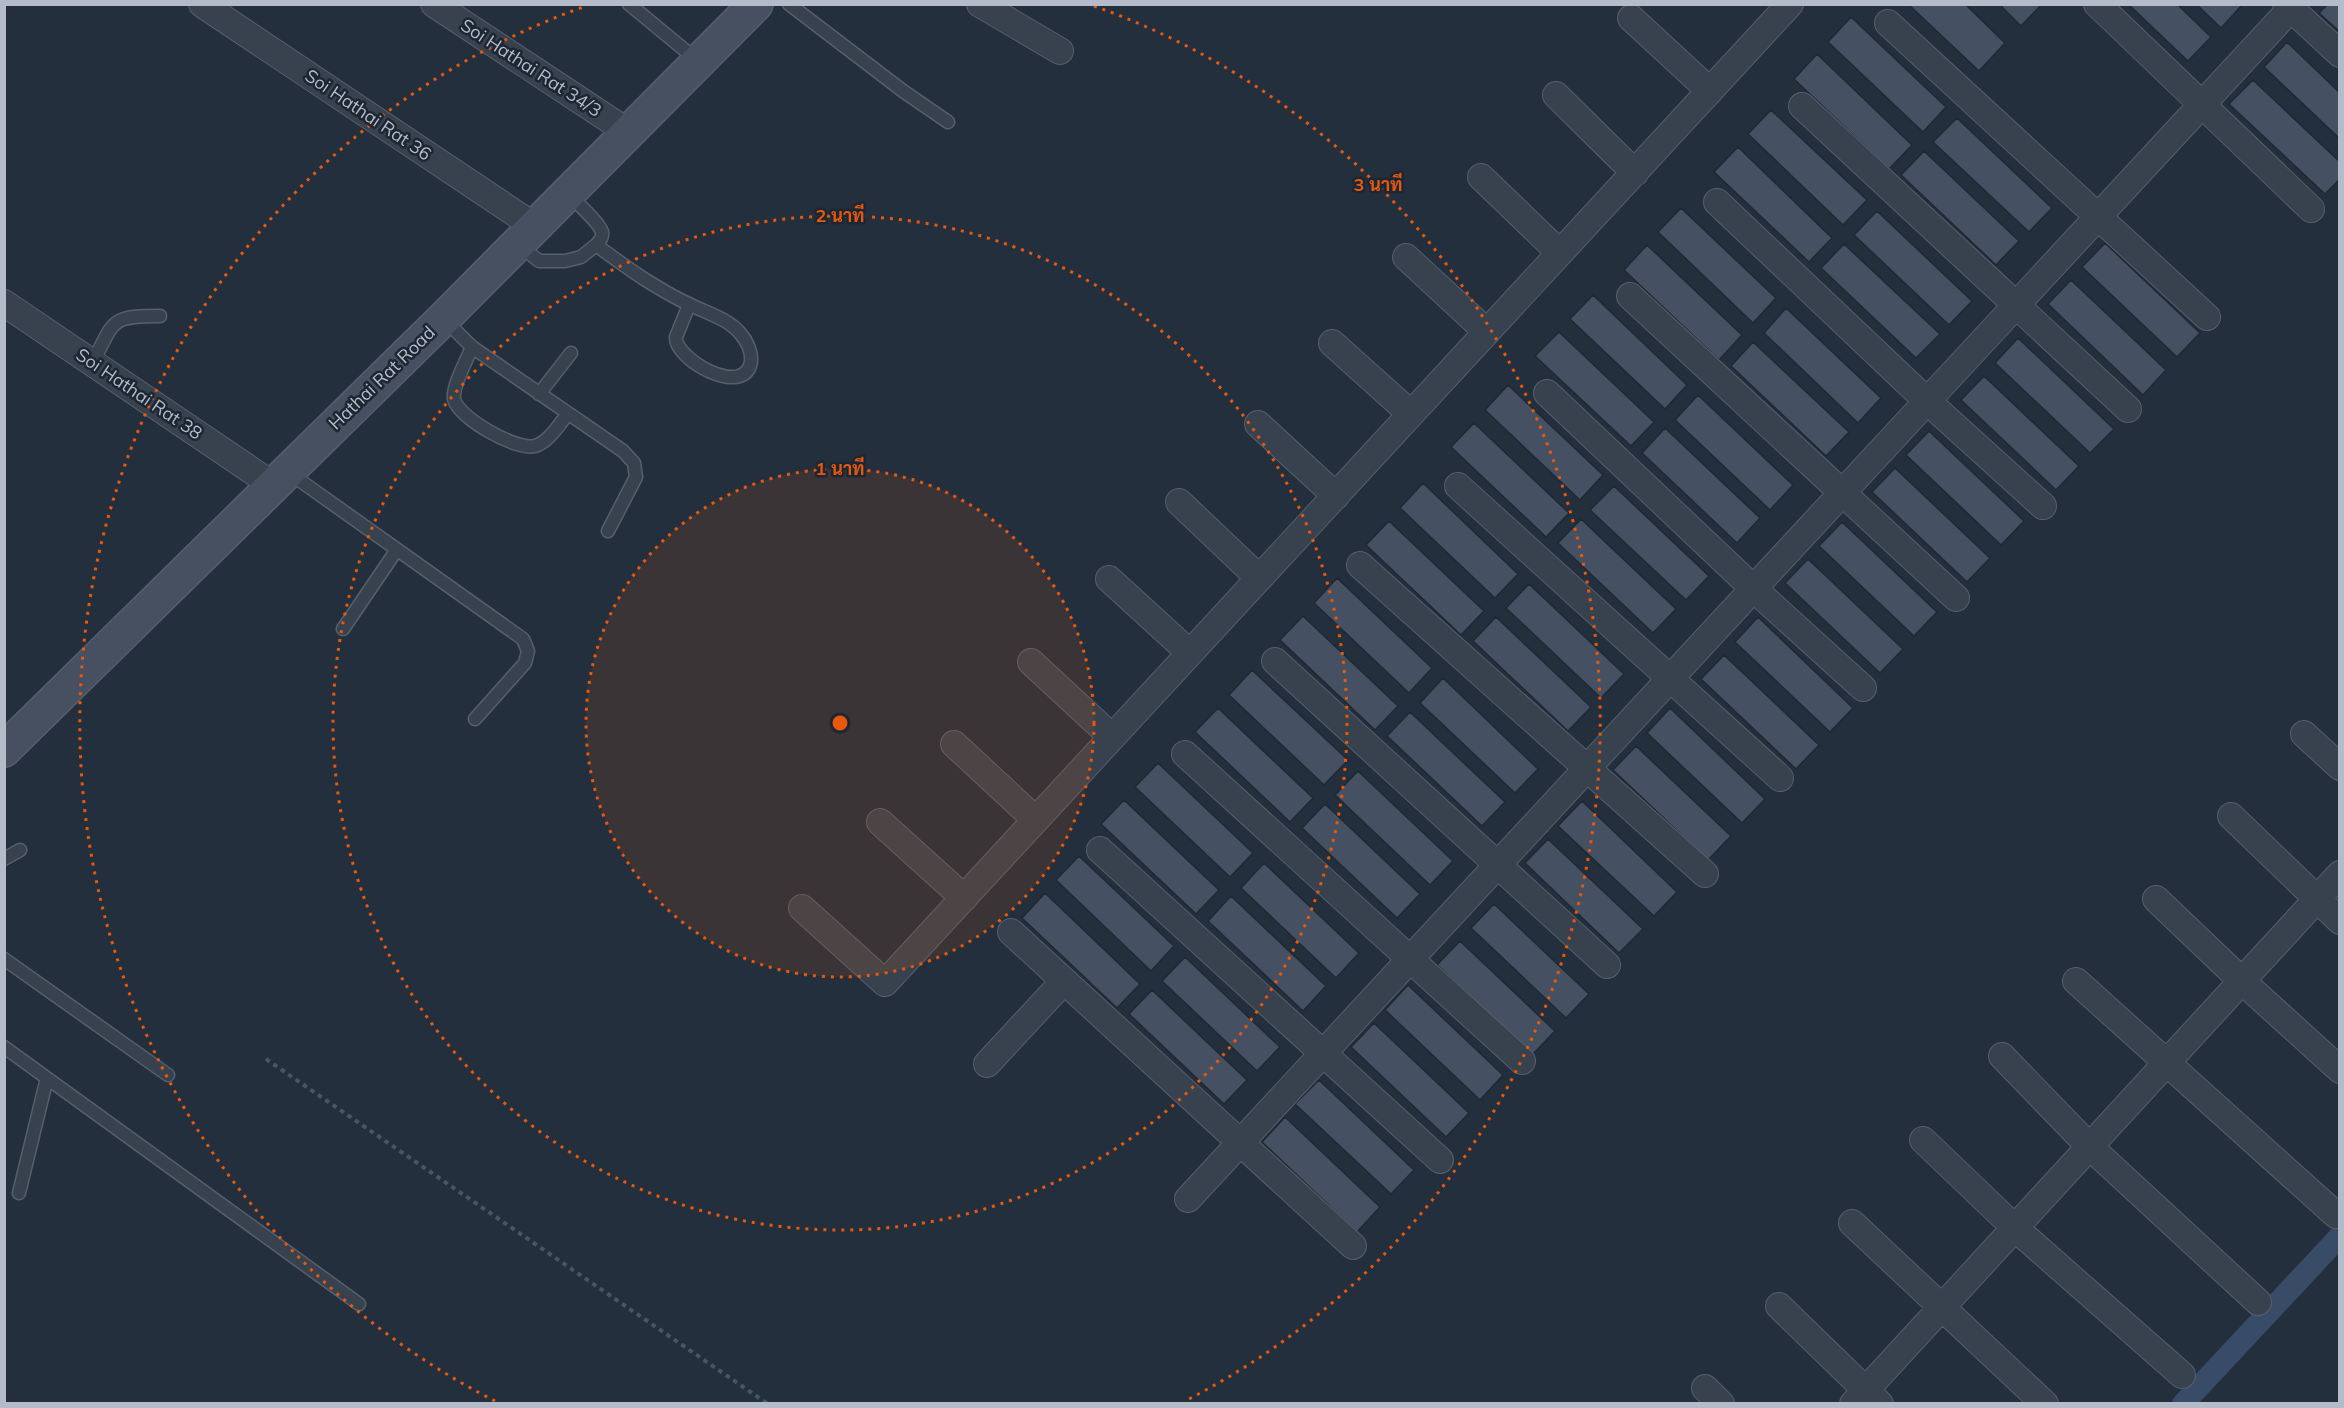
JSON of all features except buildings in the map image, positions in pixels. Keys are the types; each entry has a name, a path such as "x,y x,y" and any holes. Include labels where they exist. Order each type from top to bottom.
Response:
{"main road":[{"name":"Hathai Rat Road","path":"4,750 444,318 756,4"}],"street":[{"name":"Soi Hathai Rat 36","path":"202,4 526,235"},
{"name":"Soi Hathai Rat 34/3","path":"434,4 628,132"},
{"path":"980,4 1060,51"},
{"path":"2097,4 2311,209"},
{"path":"802,908 885,983 1560,254 1786,6"},
{"path":"1188,1199 2201,106 2290,6 2340,54"},
{"path":"1631,18 1710,91"},
{"path":"1888,23 2207,317"},
{"path":"1556,95 1635,172"},
{"path":"1802,106 2128,409"},
{"path":"1481,177 1560,254"},
{"path":"1717,202 1927,401 2043,506"},
{"path":"1406,257 1487,332"},
{"path":"1630,296 1956,598"},
{"name":"Soi Hathai Rat 38","path":"4,303 92,364 280,478"},
{"path":"1332,343 1411,414"},
{"path":"1546,393 1863,688"},
{"path":"1258,423 1336,496"},
{"path":"1458,486 1780,778"},
{"path":"1179,502 1259,578"},
{"path":"1360,565 1705,874"},
{"path":"1109,579 1190,653"},
{"path":"1275,661 1607,965"},
{"path":"1032,662 1112,737"},
{"path":"2304,734 2340,767"},
{"path":"954,744 1036,820"},
{"path":"1185,754 1522,1061"},
{"path":"2231,816 2340,921"},
{"path":"880,822 964,898"},
{"path":"1100,850 1440,1160"},
{"path":"1779,1305 1866,1399 1941,1306 2340,874"},
{"path":"2156,899 2340,1070"},
{"path":"1011,932 1353,1246"},
{"path":"987,1064 1064,981"},
{"path":"2076,981 2337,1215"},
{"path":"2002,1056 2089,1146 2258,1302"},
{"path":"1923,1140 2015,1228 2182,1376"},
{"path":"1852,1223 2045,1404"}],"lane":[{"path":"630,4 699,62"},
{"path":"789,4 903,91 948,122"},
{"path":"526,235 539,261 565,261 581,257 596,245 602,232 596,222 568,193"},
{"path":"596,245 648,282 727,322 740,332 749,346 751,363 746,372 736,378 722,377 691,360 679,350 676,337 689,304"},
{"path":"92,364 112,327 121,319 130,316 160,316"},
{"path":"444,318 472,347 623,451 634,463 636,477 608,531"},
{"path":"472,347 454,389 454,400 467,418 515,444 530,447 544,441 568,414"},
{"path":"539,394 571,353"},
{"path":"280,478 396,551 523,639 528,651 525,663 475,719"},
{"path":"343,629 396,551"},
{"path":"4,859 20,850"},
{"path":"4,959 168,1075"},
{"path":"4,1047 359,1304"},
{"path":"20,1193 47,1078"}],"path":[{"path":"266,1059 768,1404"}],"waterway":[{"path":"2183,1404 2340,1236"}]}
